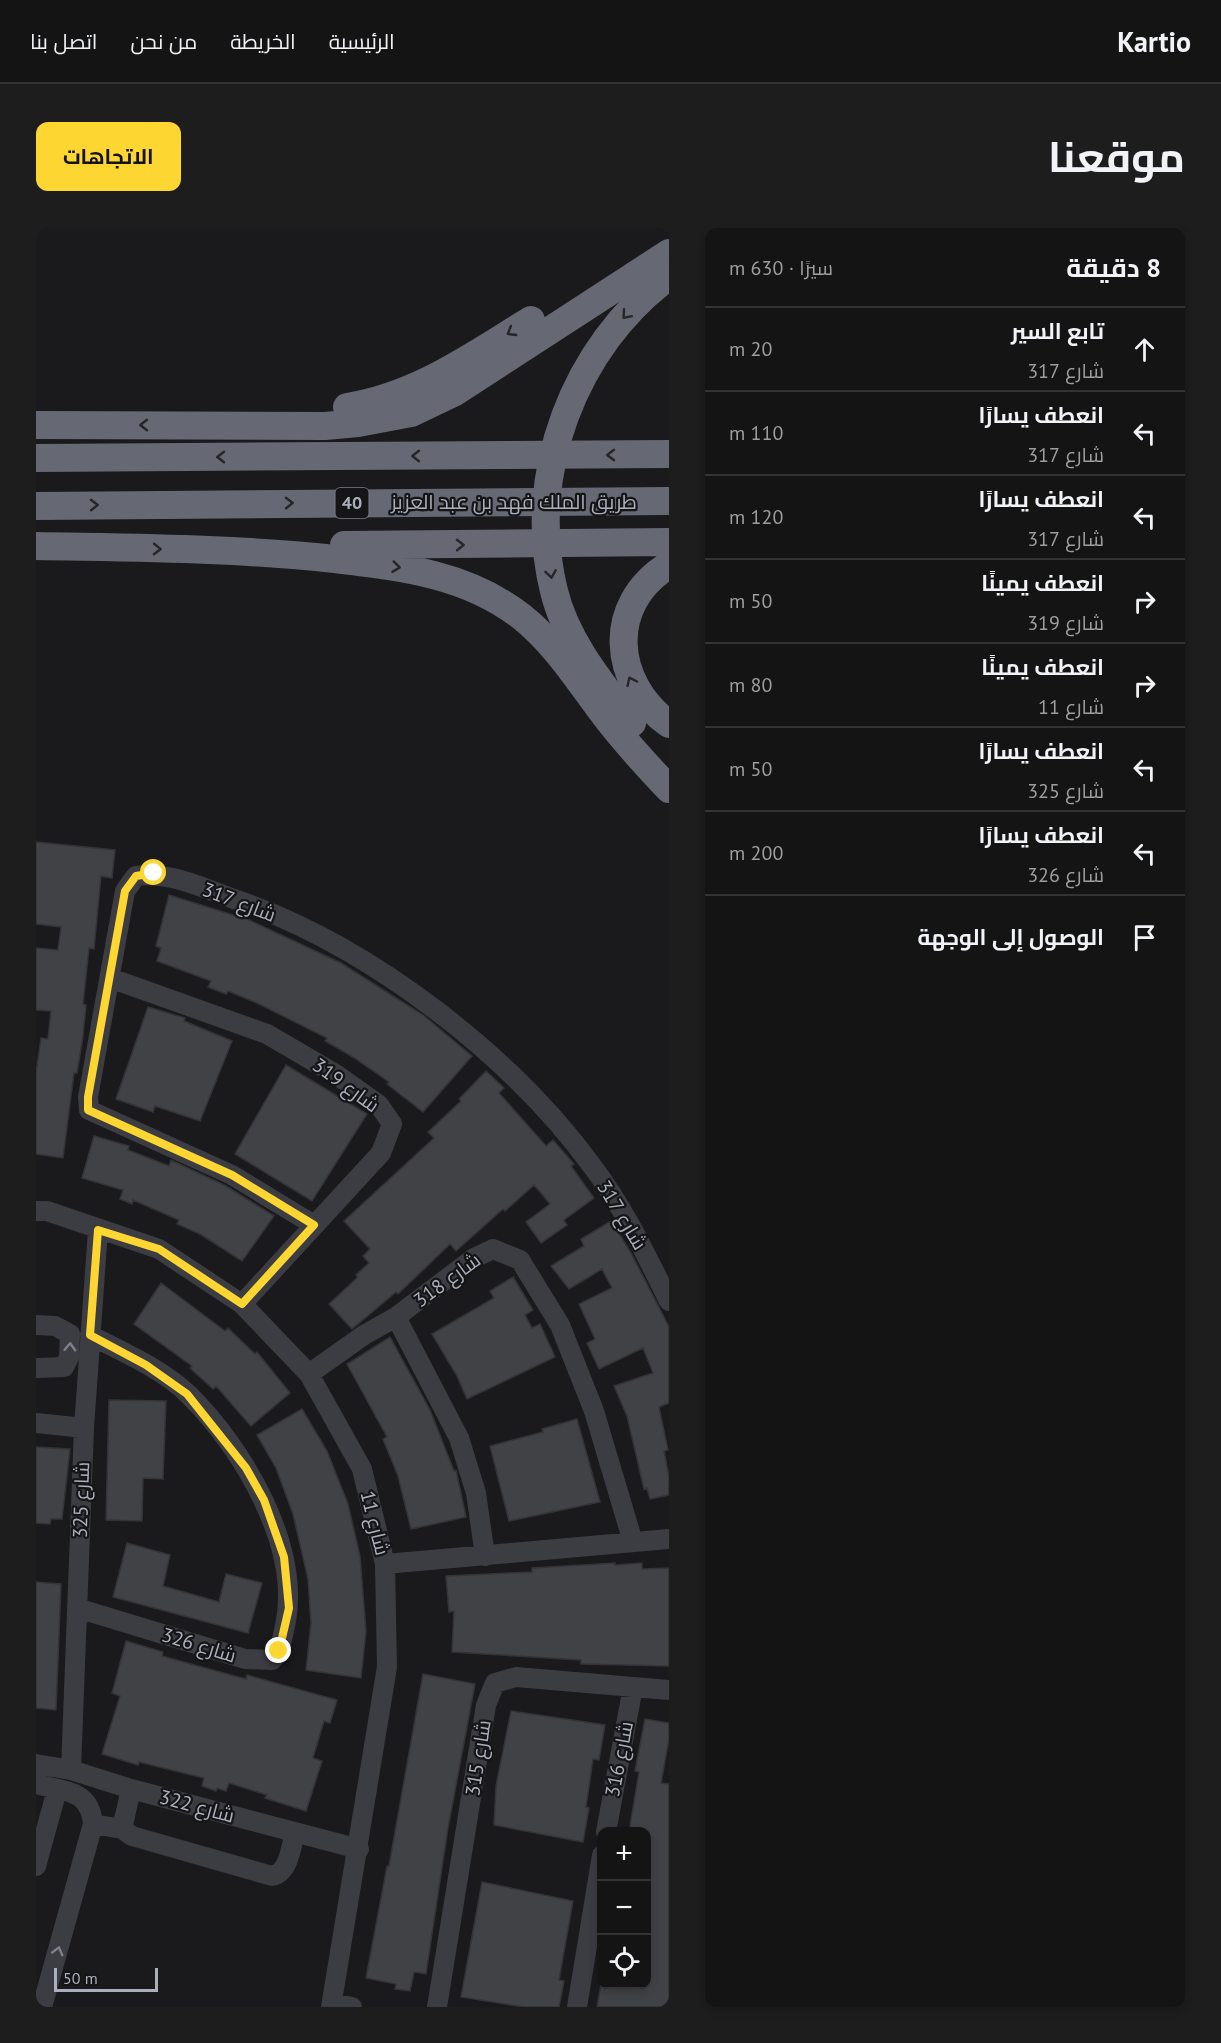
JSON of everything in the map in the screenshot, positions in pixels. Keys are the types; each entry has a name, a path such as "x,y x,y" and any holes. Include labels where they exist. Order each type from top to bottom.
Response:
{"highway":[{"path":"224,424 370,404 430,382 669,236"},
{"path":"36,425 325,426 385,419 411,412 476,379 669,253"},
{"path":"669,276 634,305 599,348 574,396 553,449 547,530 554,591 578,648 632,723 669,769"},
{"path":"36,458 669,454"},
{"name":"طريق الملك فهد بن عبد العزيز","path":"36,506 669,501"},
{"path":"36,546 234,550 315,545 669,542"},
{"path":"234,550 406,568 447,578 479,590 508,607 541,633 635,752 669,789"},
{"path":"669,565 645,585 631,608 622,645 627,671 637,693 652,712 669,724"}],"street":[{"name":"شارع 317","path":"314,1225 232,1175 88,1110 88,1097 125,891 136,876 154,873 266,910 409,988 521,1085 563,1130 596,1171 623,1213 669,1301"},
{"name":"شارع 319","path":"110,978 267,1034 337,1075 379,1105 392,1124 381,1153 242,1304"},
{"name":"شارع 11","path":"36,1211 47,1211 159,1249 242,1304 309,1374 362,1469 386,1564 387,1667 332,2005"},
{"name":"شارع 325","path":"71,1770 84,1428 98,1230"},
{"name":"شارع 318","path":"485,1556 476,1493 459,1438 396,1317 474,1258 493,1249 520,1260 560,1325 594,1412 633,1542"},
{"path":"309,1374 364,1335 396,1317"},
{"path":"36,1326 55,1326 70,1334 69,1357 64,1367 36,1368"},
{"name":"شارع 326","path":"77,1608 245,1659 262,1660 272,1660 279,1651 289,1608 284,1557 264,1500 246,1468 187,1394 146,1365 90,1335"},
{"path":"36,1423 84,1428"},
{"path":"386,1564 669,1539"},
{"name":"شارع 315","path":"437,2007 486,1705 495,1683 516,1677 669,1690"},
{"name":"شارع 316","path":"607,1827 633,1687"},
{"name":"شارع 322","path":"36,1764 71,1770 131,1789 358,1849"},
{"path":"36,1784 86,1800 92,1808 93,1824 43,1976 42,2007"},
{"path":"122,1829 131,1789"},
{"path":"36,1866 57,1790"},
{"path":"93,1824 122,1829 132,1836 272,1876 277,1875 285,1867 295,1832"},
{"path":"577,2007 598,1881"},
{"path":"332,2005 352,2007"}],"building":[{"path":"36,842 115,850 112,878 101,876 94,949 89,948 83,1004 86,1005 83,1036 77,1073 74,1073 63,1158 36,1154 36,1073 41,1038 48,1039 51,1011 36,1010 36,948 58,950 61,927 36,924"},
{"path":"169,895 249,920 341,963 423,1015 472,1056 423,1112 387,1084 389,1082 325,1041 327,1038 257,1003 228,991 226,994 208,987 211,981 157,961 161,948 156,946"},
{"path":"148,1007 185,1018 184,1021 232,1041 200,1121 155,1106 153,1112 116,1099"},
{"path":"286,1065 367,1114 312,1201 235,1154"},
{"path":"486,1071 504,1088 499,1093 546,1146 553,1140 574,1164 571,1166 594,1198 564,1220 567,1225 541,1243 526,1222 550,1204 534,1185 456,1251 450,1244 398,1294 396,1292 352,1329 329,1304 358,1277 356,1275 369,1263 363,1256 370,1249 344,1221 434,1138 428,1132 461,1101 459,1099"},
{"path":"94,1136 129,1146 128,1150 169,1166 171,1160 226,1186 274,1216 242,1261 200,1234 177,1224 179,1220 133,1200 132,1204 120,1199 123,1190 82,1178"},
{"path":"611,1221 630,1251 669,1327 669,1403 659,1407 668,1450 664,1451 669,1477 669,1495 650,1499 647,1488 644,1489 627,1416 614,1386 653,1373 643,1348 599,1369 587,1343 595,1339 579,1304 612,1288 602,1269 569,1289 551,1266 584,1246 581,1239"},
{"path":"513,1277 533,1310 525,1315 532,1328 540,1324 555,1357 467,1399 457,1376 432,1334 494,1298 490,1291"},
{"path":"161,1283 225,1331 228,1328 255,1354 257,1352 290,1393 251,1426 216,1386 213,1389 190,1368 192,1366 134,1324"},
{"path":"390,1337 430,1410 454,1471 456,1470 466,1517 411,1529 398,1476 383,1439 387,1437 347,1364"},
{"path":"109,1400 166,1401 163,1479 143,1478 142,1521 106,1520"},
{"path":"302,1409 327,1451 348,1504 360,1556 366,1631 361,1678 306,1670 311,1623 308,1579 293,1514 276,1468 257,1435"},
{"path":"577,1419 600,1502 509,1521 490,1446 543,1432 542,1429"},
{"path":"36,1447 70,1449 62,1519 51,1519 50,1524 36,1523"},
{"path":"127,1543 170,1555 163,1586 219,1602 226,1574 262,1583 248,1633 113,1597"},
{"path":"615,1563 615,1565 642,1563 642,1569 669,1568 669,1666 581,1664 581,1660 452,1652 454,1611 449,1612 446,1576 532,1572 532,1568"},
{"path":"36,1582 61,1584 56,1710 36,1708"},
{"path":"126,1641 163,1652 162,1656 246,1679 247,1675 337,1700 330,1723 324,1721 313,1758 322,1761 306,1811 229,1783 226,1791 217,1788 216,1791 202,1786 204,1778 139,1762 138,1765 102,1754 120,1696 112,1693"},
{"path":"423,1674 475,1684 448,1828 426,1974 414,1972 410,1991 395,1989 396,1984 366,1978 387,1866 389,1866"},
{"path":"511,1711 605,1725 599,1760 593,1759 586,1807 589,1808 583,1842 494,1825 496,1786"},
{"path":"645,1719 669,1723 669,1739 661,1783 669,1784 669,2007 597,2007 600,1989 651,1989 651,1827 630,1827 639,1772 635,1771"},
{"path":"482,1882 573,1901 559,1980 564,1981 559,2007 524,2007 461,1997"}],"route":[{"path":"154,873 136,876 125,891 88,1097 88,1110 232,1175 314,1225 242,1304 159,1249 98,1230 90,1335 146,1365 187,1394 246,1468 264,1500 284,1557 289,1608 279,1651"}]}
